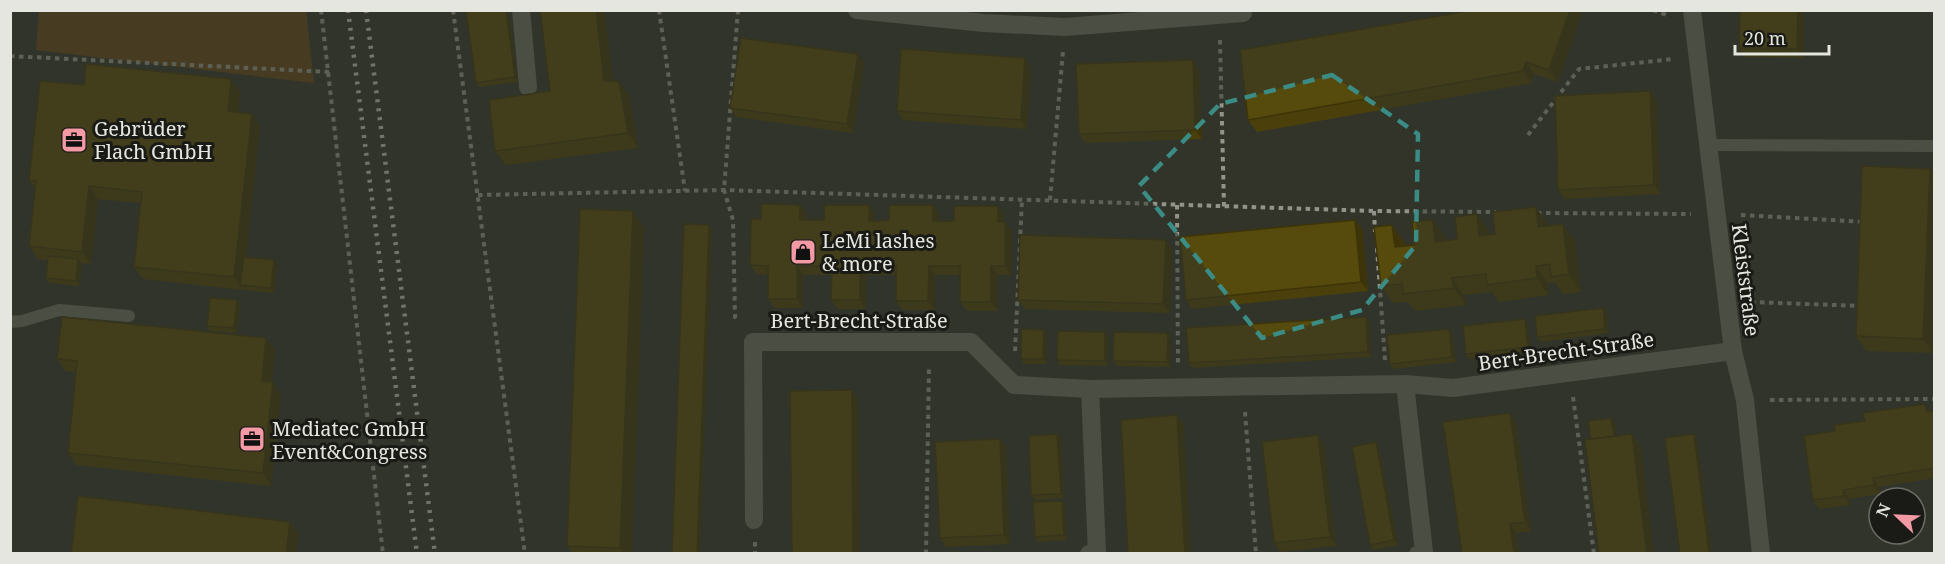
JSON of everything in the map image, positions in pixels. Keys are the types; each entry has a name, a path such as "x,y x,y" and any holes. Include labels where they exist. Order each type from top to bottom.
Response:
{"street":[{"path":"521,10 528,87"},
{"path":"857,10 984,23 1243,14"},
{"name":"Kleiststraße","path":"1692,10 1733,351 1745,400 1761,554"},
{"name":"Bert-Brecht-Straße","path":"754,520 753,342 971,342 1014,385 1090,389 1386,384 1453,388 1733,351"},
{"path":"1405,384 1424,552 1418,554"},
{"path":"1089,554 1097,553 1090,389"}],"lane":[{"path":"1708,145 1935,146"},
{"path":"10,322 22,321 59,310 129,316"}],"path":[{"path":"321,10 383,554"},
{"path":"453,10 525,554"},
{"path":"658,10 685,191"},
{"path":"738,10 724,190 733,220 735,317 753,342"},
{"path":"1220,16 1224,207"},
{"path":"1050,200 1077,21"},
{"path":"10,56 329,72"},
{"path":"1528,135 1579,69 1696,56"},
{"path":"477,195 724,190 1374,212 1503,212"},
{"path":"1014,385 1022,199"},
{"path":"1177,205 1178,388"},
{"path":"1861,222 1862,211"},
{"path":"1374,212 1376,234"},
{"path":"1527,213 1715,214 1871,223"},
{"path":"1376,246 1386,384"},
{"path":"1857,294 1857,306"},
{"path":"1727,301 1868,306"},
{"path":"926,554 929,342"},
{"path":"1570,373 1594,554"},
{"path":"1243,387 1256,554"},
{"path":"1745,400 1935,399"}],"highlighted area":[{"path":"1332,75 1418,134 1416,245 1362,310 1262,338 1139,186 1220,104"}],"shaded area":[{"path":"39,11 306,11 314,83 36,50"}],"building":[{"path":"466,10 506,10 515,77 476,83"},
{"path":"540,10 596,10 604,81 619,81 628,133 495,151 489,100 550,91"},
{"path":"1474,10 1570,10 1549,70 1526,62 1523,71 1248,120 1240,50"},
{"path":"1740,10 1798,10 1797,49 1739,48"},
{"path":"741,38 858,54 847,124 730,108"},
{"path":"901,49 1025,58 1021,120 897,111"},
{"path":"1193,60 1195,130 1079,134 1076,64"},
{"path":"86,64 231,79 228,111 252,114 234,277 134,267 142,192 89,186 82,252 29,246 36,181 29,180 40,81 84,85"},
{"path":"1650,91 1654,185 1558,190 1555,96"},
{"path":"1862,166 1930,169 1923,339 1856,336"},
{"path":"761,204 800,205 800,220 824,220 824,205 869,205 869,221 889,220 889,205 933,205 933,221 954,221 954,206 998,206 998,222 1005,222 1005,266 991,266 991,302 960,302 960,266 929,266 928,301 896,301 896,266 860,266 860,300 831,300 832,266 797,266 797,299 768,299 768,266 750,265 751,219 761,219"},
{"path":"1536,207 1538,227 1563,224 1569,274 1551,277 1550,264 1536,266 1537,278 1487,285 1486,274 1452,278 1454,288 1403,294 1402,284 1381,286 1374,227 1392,225 1395,247 1415,245 1412,222 1433,220 1435,242 1457,239 1455,217 1477,214 1479,236 1495,234 1493,212"},
{"path":"580,209 633,211 620,548 567,546"},
{"path":"1355,220 1361,282 1186,300 1180,237"},
{"path":"684,224 709,225 697,554 672,554"},
{"path":"1020,235 1166,240 1163,304 1018,300"},
{"path":"48,256 78,259 76,281 46,278"},
{"path":"244,257 274,260 271,288 240,285"},
{"path":"210,298 237,300 234,328 207,326"},
{"path":"1603,308 1605,329 1537,337 1535,316"},
{"path":"62,317 266,338 262,381 273,382 263,473 68,453 77,361 57,359"},
{"path":"1366,317 1368,352 1189,363 1186,328"},
{"path":"1525,319 1528,347 1466,354 1463,326"},
{"path":"1021,329 1044,330 1043,359 1021,359"},
{"path":"1449,329 1452,357 1390,364 1387,335"},
{"path":"1058,331 1105,332 1105,361 1057,360"},
{"path":"1114,332 1168,333 1167,362 1113,361"},
{"path":"852,390 853,554 792,554 790,391"},
{"path":"1925,404 1927,412 1935,411 1935,468 1873,478 1874,485 1843,490 1844,496 1813,500 1804,436 1835,431 1834,425 1865,421 1863,413"},
{"path":"1510,413 1525,522 1510,524 1514,554 1462,554 1443,422"},
{"path":"1177,415 1185,554 1128,554 1121,420"},
{"path":"1611,418 1614,436 1591,439 1588,421"},
{"path":"1057,434 1061,494 1031,495 1029,436"},
{"path":"1632,434 1647,554 1599,554 1585,440"},
{"path":"1694,434 1709,554 1680,554 1665,438"},
{"path":"1318,435 1330,537 1274,543 1262,442"},
{"path":"1000,439 1004,535 940,538 935,442"},
{"path":"1376,442 1394,540 1370,545 1352,447"},
{"path":"78,496 290,522 286,554 71,554"},
{"path":"1062,501 1064,535 1035,537 1033,502"}],"railway":[{"path":"348,10 417,554"},
{"path":"366,10 435,554"}],"place":[{"name":"Gebrüder Flach GmbH","path":"74,140"},
{"name":"LeMi lashes & more","path":"803,252"},
{"name":"Mediatec GmbH Event&Congress","path":"252,439"}]}
